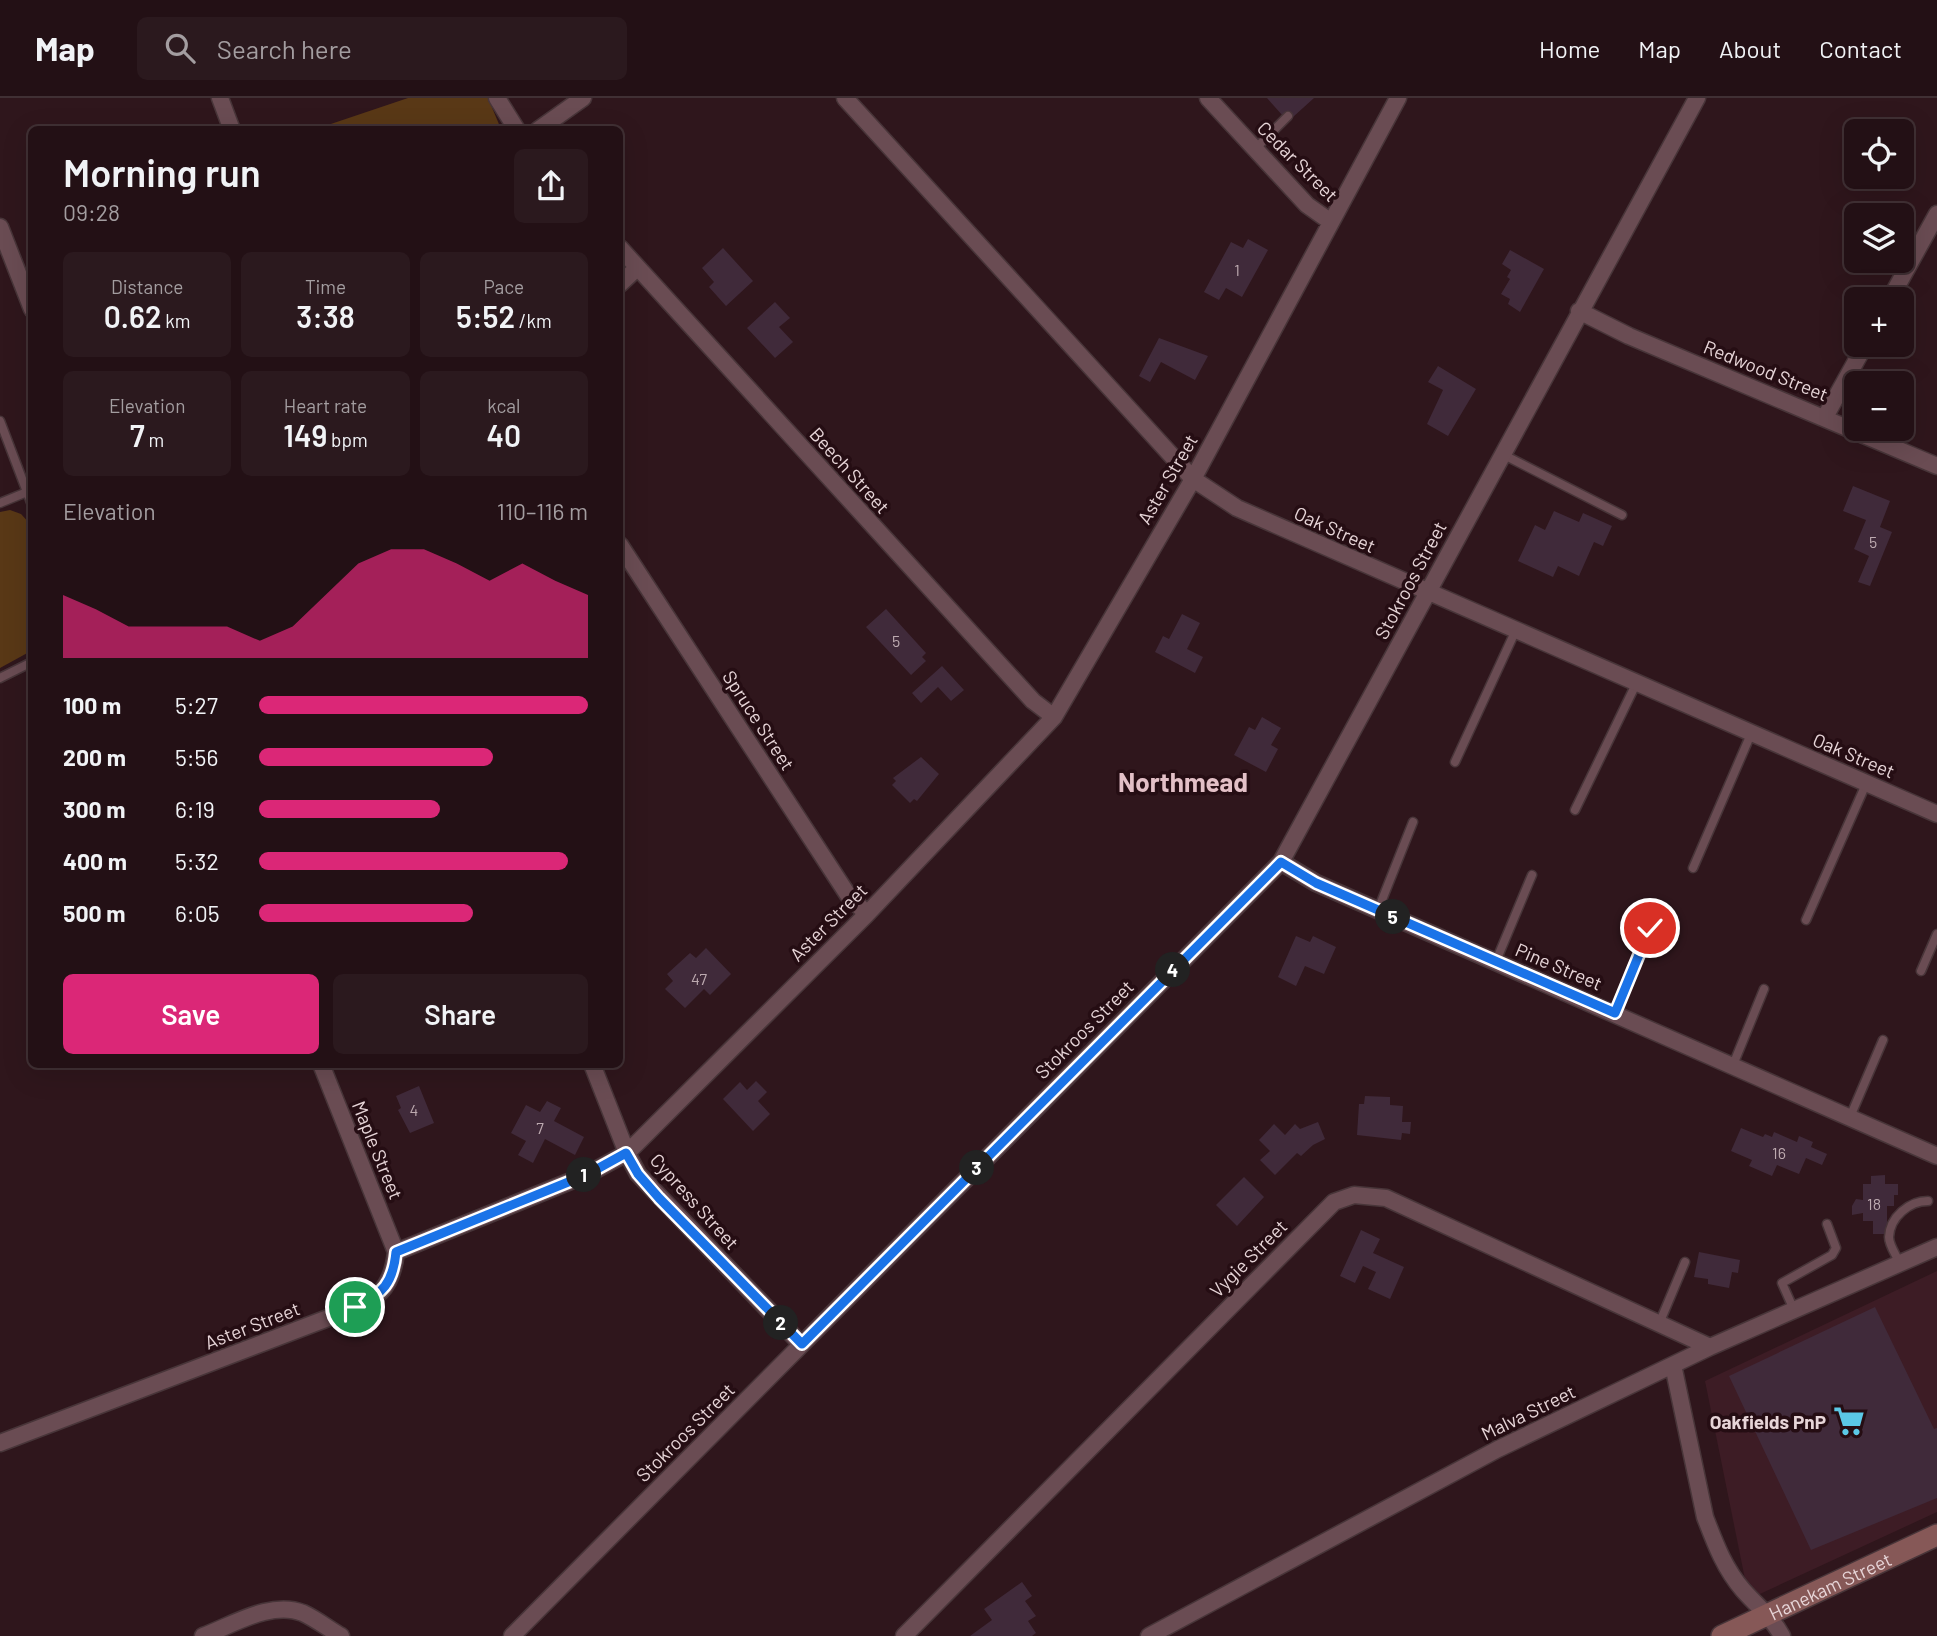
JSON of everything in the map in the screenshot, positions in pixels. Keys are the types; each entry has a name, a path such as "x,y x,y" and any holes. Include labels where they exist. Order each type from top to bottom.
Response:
{"street":[{"path":"220,98 230,126"},
{"path":"497,98 514,126"},
{"path":"544,126 583,98"},
{"name":"Oak Street","path":"845,98 1193,479 1237,508 1515,632 1937,814"},
{"name":"Cedar Street","path":"1208,98 1307,205 1331,222"},
{"name":"Aster Street","path":"0,1443 373,1299 381,1294 391,1280 396,1252 588,1174 626,1153 867,914 1054,717 1193,479 1398,98"},
{"name":"Stokroos Street","path":"512,1636 1281,862 1697,98"},
{"path":"1897,287 1937,214"},
{"path":"0,227 28,299"},
{"name":"Beech Street","path":"623,252 1033,701 1054,717"},
{"path":"623,281 637,268"},
{"name":"Redwood Street","path":"1579,311 1629,336 1937,466"},
{"path":"1825,417 1858,357"},
{"name":"Spruce Street","path":"623,556 848,895 867,914"},
{"name":"Pine Street","path":"1281,862 1316,883 1937,1156"},
{"name":"Maple Street","path":"323,1068 396,1252"},
{"name":"Cypress Street","path":"594,1068 626,1153 638,1174 802,1344"},
{"name":"Vygie Street","path":"904,1636 1334,1202 1354,1195 1386,1198 1710,1347"},
{"name":"Malva Street","path":"1149,1636 1497,1449 1710,1347 1937,1247"},
{"path":"1673,1365 1704,1517 1713,1540 1734,1578 1768,1614 1782,1636"},
{"name":"Hanekam Street","path":"1721,1636 1937,1535"},
{"path":"203,1636 269,1611 283,1609 305,1614 341,1636"}],"lane":[{"path":"1255,149 1288,116"},
{"path":"0,421 27,492 0,503"},
{"path":"1502,454 1622,515"},
{"path":"1455,762 1515,632"},
{"path":"0,678 28,664"},
{"path":"1575,810 1636,684"},
{"path":"1693,868 1751,734"},
{"path":"1806,920 1866,784"},
{"path":"1378,910 1413,822"},
{"path":"1496,961 1532,875"},
{"path":"1615,1013 1650,928"},
{"path":"1921,971 1937,934"},
{"path":"1733,1065 1764,989"},
{"path":"1850,1117 1883,1040"},
{"path":"1900,1264 1889,1241 1891,1230 1905,1208 1917,1201 1928,1201"},
{"path":"1794,1310 1782,1283 1832,1255 1836,1248 1827,1224"},
{"path":"1659,1324 1685,1262"}],"shaded area":[{"path":"408,98 488,98 500,126 325,126"},
{"path":"10,510 21,514 28,522 28,653 0,668 0,512"},
{"path":"1937,1271 1937,1512 1749,1599 1705,1381"}],"building":[{"path":"1267,98 1314,98 1293,117 1287,112 1283,116"},
{"path":"1248,239 1268,250 1242,297 1226,288 1219,300 1204,292 1231,242 1243,248"},
{"path":"723,248 753,281 726,306 709,287 714,282 702,268"},
{"path":"1510,250 1544,269 1520,312 1508,304 1510,299 1501,294 1510,279 1507,277 1511,270 1502,264"},
{"path":"775,302 790,318 779,327 793,342 775,358 747,328"},
{"path":"1159,338 1208,356 1195,380 1161,362 1150,382 1139,376"},
{"path":"1438,366 1476,389 1448,436 1427,424 1443,390 1428,382"},
{"path":"1853,486 1890,501 1880,527 1892,532 1870,586 1858,582 1869,556 1854,549 1866,520 1843,511"},
{"path":"1554,511 1579,522 1583,513 1612,526 1603,546 1594,542 1579,576 1558,566 1553,577 1518,561 1535,525 1545,530"},
{"path":"886,609 926,653 922,657 926,661 911,675 866,627"},
{"path":"1182,614 1200,623 1187,649 1203,657 1195,673 1155,652 1163,636 1169,639"},
{"path":"942,666 964,690 951,701 938,687 921,703 912,693"},
{"path":"1262,717 1281,728 1271,745 1278,749 1266,772 1234,755 1249,727 1255,730"},
{"path":"921,757 939,774 917,801 914,799 910,803 892,785 896,781 893,778"},
{"path":"1296,936 1310,942 1313,936 1336,947 1324,974 1305,966 1296,986 1278,977"},
{"path":"706,948 731,974 710,995 704,989 685,1008 665,989 673,981 667,974 690,953 696,958"},
{"path":"756,1081 767,1092 758,1101 770,1114 753,1131 723,1099 740,1082 747,1090"},
{"path":"419,1086 434,1123 410,1133 398,1110 401,1108 396,1096"},
{"path":"1365,1096 1390,1097 1390,1105 1403,1106 1402,1122 1411,1122 1410,1134 1402,1133 1401,1140 1357,1135 1359,1104 1364,1104"},
{"path":"547,1101 561,1108 554,1121 584,1137 575,1155 545,1139 533,1163 518,1155 526,1141 511,1133 526,1105 540,1112"},
{"path":"1318,1122 1325,1139 1301,1156 1297,1153 1275,1175 1260,1160 1270,1151 1259,1140 1274,1124 1285,1135 1295,1124 1300,1129"},
{"path":"1741,1128 1763,1137 1765,1134 1772,1137 1774,1132 1797,1142 1799,1136 1813,1142 1811,1147 1827,1154 1822,1165 1806,1158 1799,1174 1777,1165 1772,1176 1749,1166 1752,1160 1731,1151"},
{"path":"1885,1175 1885,1184 1898,1184 1898,1195 1894,1195 1894,1206 1887,1206 1887,1234 1873,1234 1873,1221 1863,1221 1863,1213 1852,1215 1852,1206 1856,1199 1863,1200 1863,1184 1871,1184 1871,1176"},
{"path":"1244,1177 1264,1197 1237,1226 1216,1205"},
{"path":"1361,1230 1380,1239 1373,1253 1404,1267 1390,1299 1368,1289 1376,1272 1363,1266 1355,1283 1340,1276"},
{"path":"1699,1252 1740,1260 1738,1273 1732,1272 1729,1288 1708,1284 1708,1279 1694,1277"},
{"path":"1875,1307 1934,1429 1937,1428 1937,1498 1811,1550 1729,1376"},
{"path":"1022,1582 1032,1596 1025,1601 1036,1616 1028,1621 1036,1633 1032,1636 970,1636 992,1620 984,1609"}],"place":[{"name":"Oakfields PnP","path":"1849,1421"}],"district":[{"name":"Northmead","path":"1183,781"}],"route":[{"path":"355,1307 373,1299 386,1288 391,1280 396,1252 588,1174 626,1153 638,1174 659,1198 802,1344 1281,862 1316,883 1615,1013 1650,928"}]}
